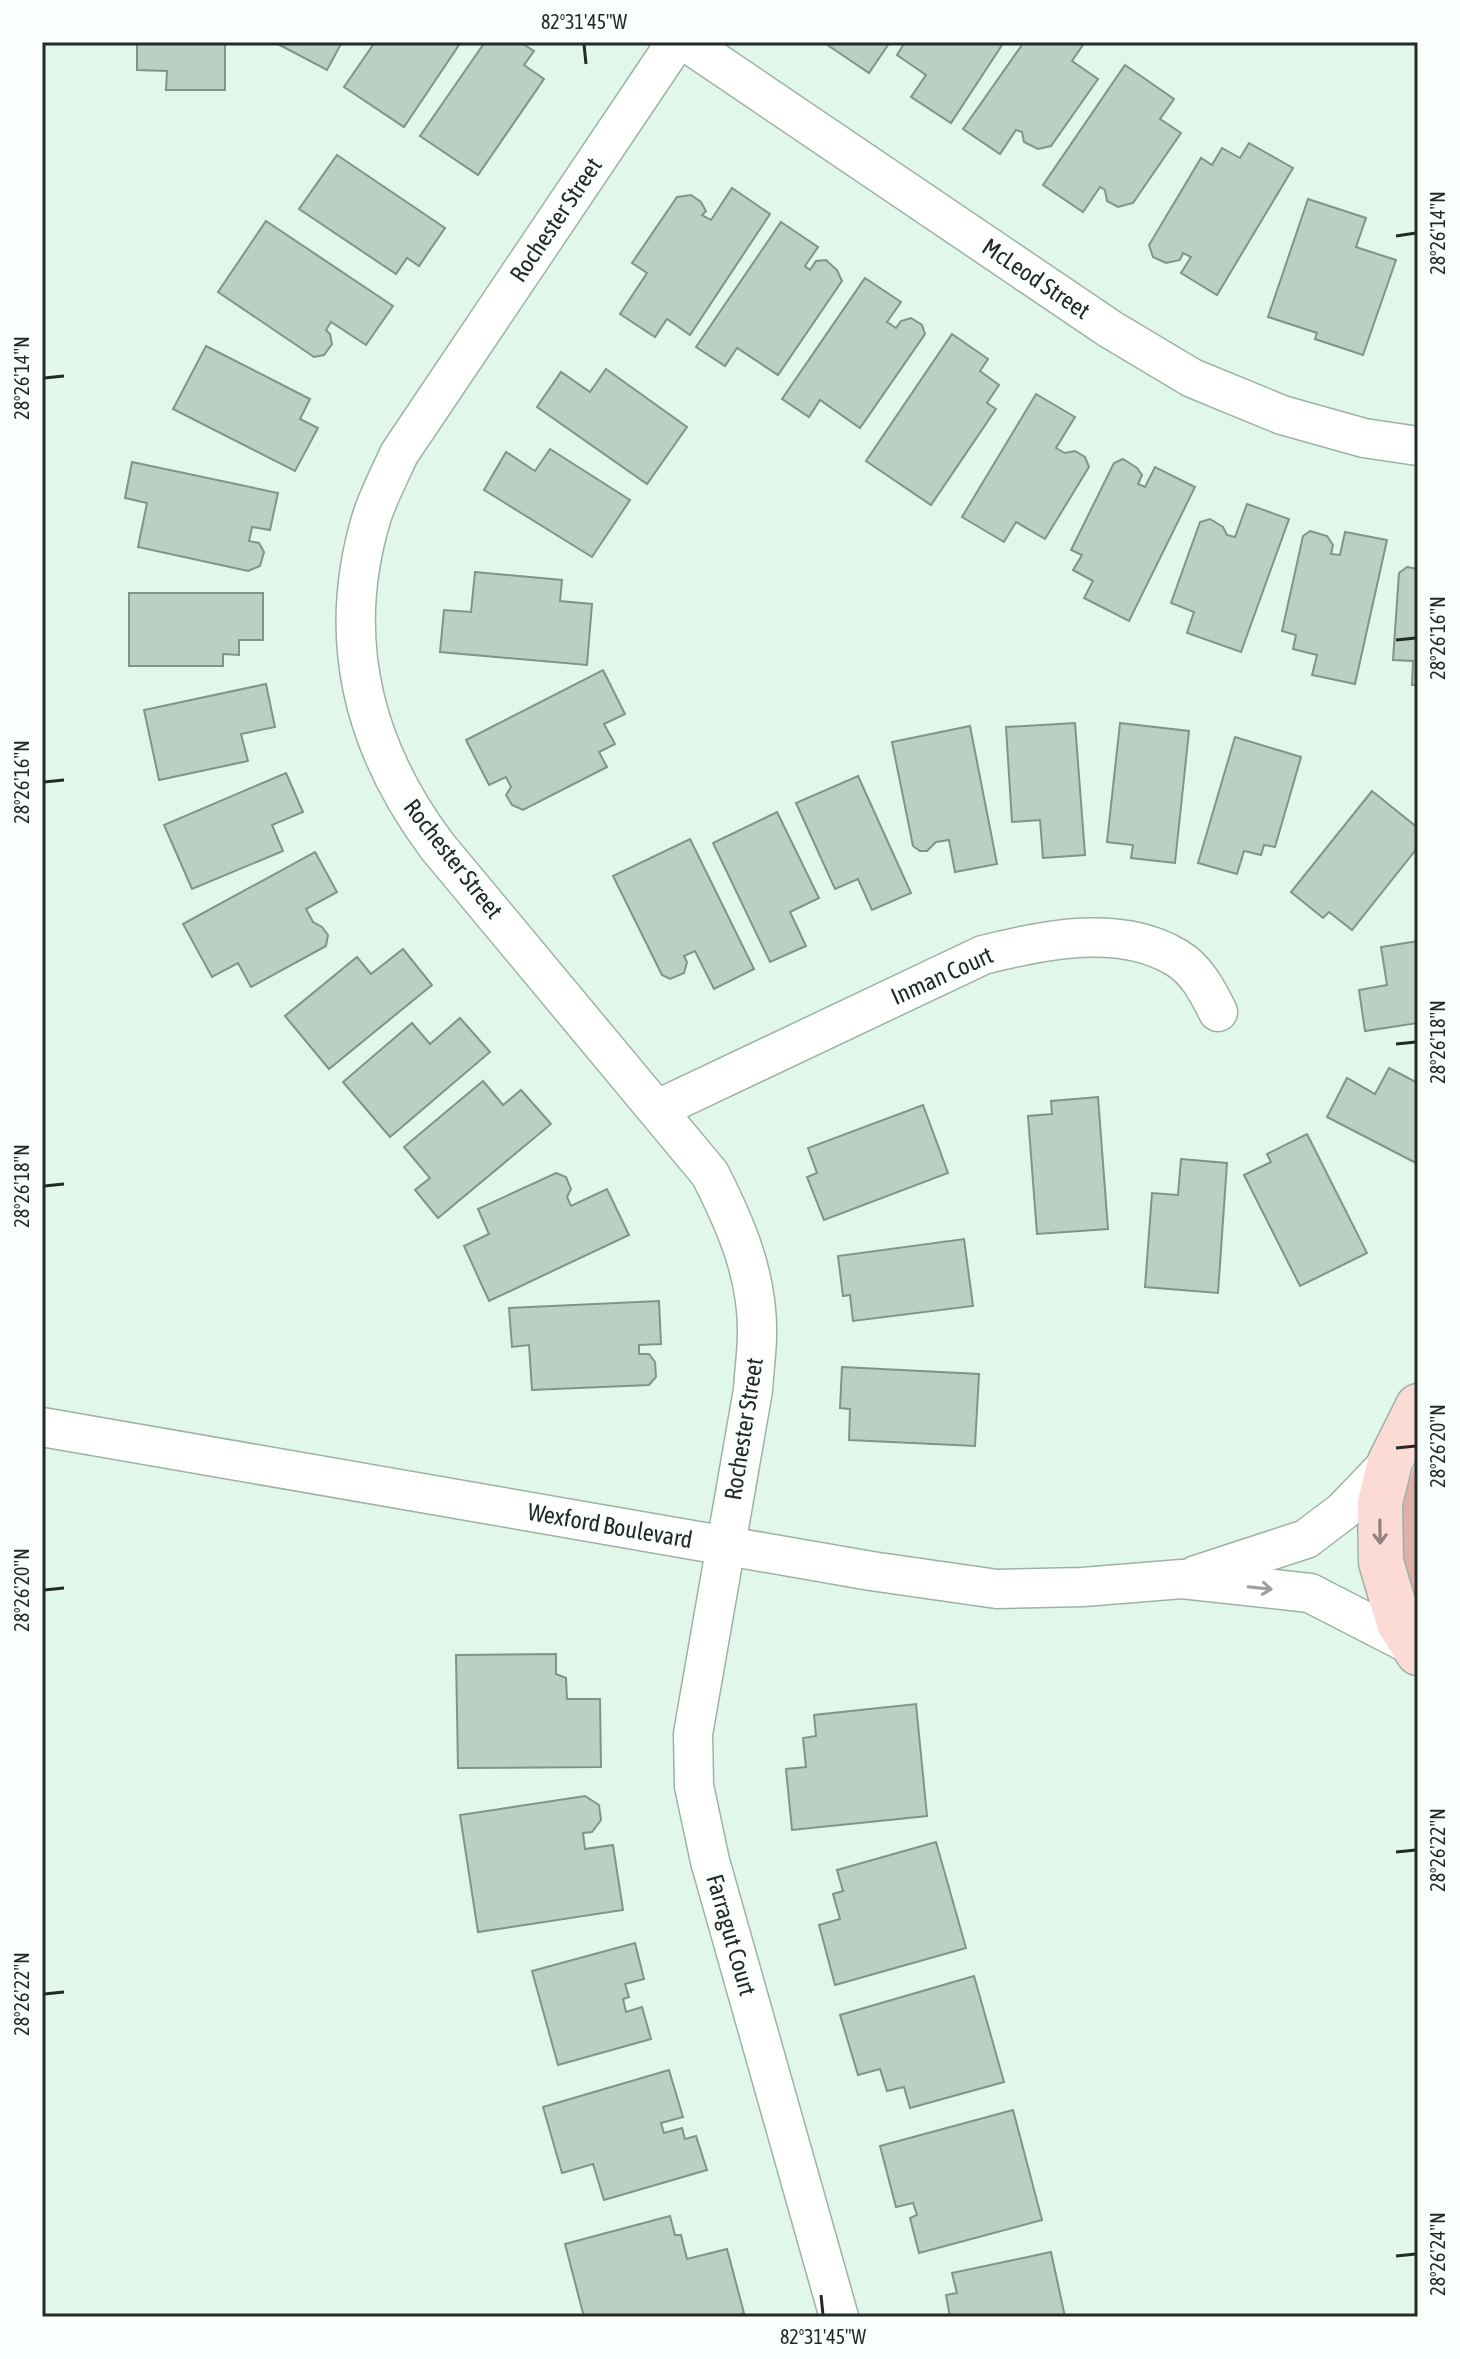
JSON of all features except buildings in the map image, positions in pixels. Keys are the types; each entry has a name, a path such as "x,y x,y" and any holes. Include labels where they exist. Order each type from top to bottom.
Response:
{"street":[{"name":"Rochester Street","path":"676,42 399,454 373,515 358,580 356,634 363,695 381,753 409,807 437,846 710,1174 736,1226 752,1276 758,1332 753,1390 725,1546"},
{"name":"McLeod Street","path":"686,42 1110,329 1192,378 1282,415 1364,438 1418,446"},
{"name":"Inman Court","path":"658,1109 983,955 1038,941 1095,937 1148,944 1179,959 1203,983 1218,1012"},
{"path":"1416,1650 1399,1623 1381,1562 1380,1503 1390,1462 1418,1406"},
{"name":"Wexford Boulevard","path":"42,1427 871,1571 997,1589 1083,1587 1182,1579 1310,1593 1416,1650"},
{"name":"Wexford Boulevard","path":"1182,1579 1306,1539 1343,1511 1390,1462"},
{"name":"Farragut Court","path":"725,1546 693,1734 694,1786 707,1849 839,2317"}],"shaded area":[{"path":"1418,1456 1418,1611 1403,1569 1403,1500"}]}
